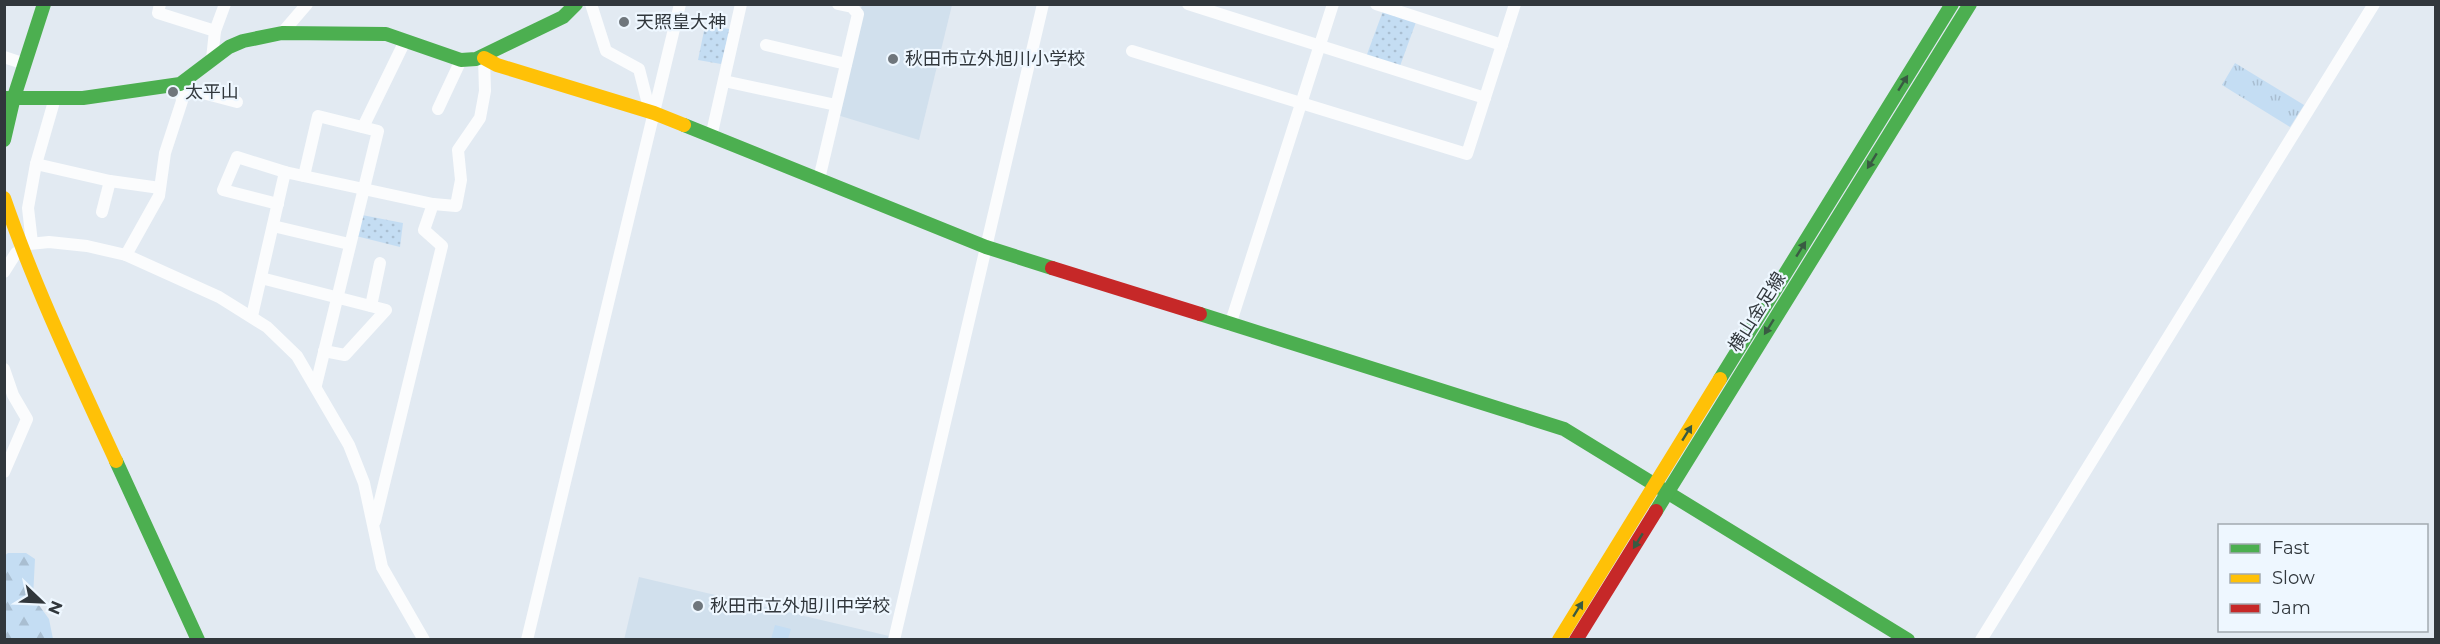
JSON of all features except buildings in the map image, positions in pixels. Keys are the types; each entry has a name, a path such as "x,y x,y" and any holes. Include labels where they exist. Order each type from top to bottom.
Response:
{"street":[{"path":"160,4 158,13 215,31"},
{"path":"212,59 215,31 225,4"},
{"path":"282,33 307,4"},
{"path":"180,86 212,59 243,41 282,33 368,32 386,34 461,60 484,58 563,17 576,4"},
{"path":"591,4 606,51 639,69 650,112"},
{"path":"526,639 650,112 680,4"},
{"path":"711,137 741,4"},
{"path":"819,179 858,15 852,8 838,4"},
{"path":"894,639 1043,4"},
{"path":"1188,4 1485,98"},
{"path":"1230,325 1333,4"},
{"path":"1376,4 1502,45"},
{"path":"1132,51 1467,154 1515,4"},
{"name":"横山金足線","path":"1559,639 1952,4"},
{"name":"横山金足線","path":"1576,639 1970,4"},
{"path":"1981,639 2374,4"},
{"path":"4,140 9,98 25,64 39,6"},
{"path":"363,128 405,41"},
{"path":"766,45 846,64"},
{"path":"4,57 25,64"},
{"path":"484,58 497,65 650,112 986,247 1564,429 1656,483 1908,639"},
{"path":"278,204 223,190 237,157 285,172 362,190 433,204 456,206 461,180 458,150 480,118 485,91 484,58"},
{"path":"438,109 461,60"},
{"path":"724,81 836,105"},
{"path":"9,98 111,95 180,86 237,102"},
{"path":"126,255 148,219 160,188 165,153 182,101 180,86"},
{"path":"25,246 28,208 36,164 55,98"},
{"path":"304,176 318,116 378,131 316,385"},
{"path":"36,164 110,181 160,188"},
{"path":"252,316 285,172"},
{"path":"102,212 110,181"},
{"path":"5,198 61,342 198,639"},
{"path":"374,526 442,246 424,230 433,204"},
{"path":"273,226 349,244"},
{"path":"4,272 16,253 25,246 87,246 126,255 219,297 267,327 297,356 349,445 364,483 382,567 424,639"},
{"path":"371,306 380,264"},
{"path":"261,278 386,310 345,355 324,351"},
{"path":"4,369 13,395 27,419 4,472"}],"shaded area":[{"name":"秋田市立外旭川小学校","path":"862,5 952,5 919,140 834,114"},
{"name":"秋田市立外旭川中学校","path":"639,577 889,636 888,640 624,640"}],"green space":[{"path":"1383,11 1416,22 1400,66 1366,57"},
{"path":"705,26 730,29 721,64 698,60"},
{"path":"2235,63 2304,105 2290,127 2222,85"},
{"path":"362,215 403,223 400,247 356,236"},
{"path":"8,553 26,553 35,559 33,597 49,619 53,639 5,639 4,556"},
{"path":"775,625 791,629 788,639 771,639"}],"traffic: fast":[{"path":"4,140 14,97 44,4"},
{"path":"4,98 83,98 180,84 229,47 243,41 282,33 386,34 461,60 476,59 563,17 576,4"},
{"path":"1720,379 1952,4"},
{"path":"1656,511 1970,4"},
{"path":"684,125 986,247 1052,268"},
{"path":"1200,314 1564,429 1908,640"},
{"path":"116,461 198,640"}],"traffic: slow":[{"path":"484,58 497,65 654,113 684,125"},
{"path":"4,198 43,298 116,461"},
{"path":"1559,640 1720,379"}],"traffic: jam":[{"path":"1052,268 1200,314"},
{"path":"1576,640 1656,511"}],"place":[{"name":"天照皇大神","path":"624,22"},
{"name":"秋田市立外旭川小学校","path":"893,59"},
{"name":"太平山","path":"173,92"},
{"name":"秋田市立外旭川中学校","path":"698,606"}]}
